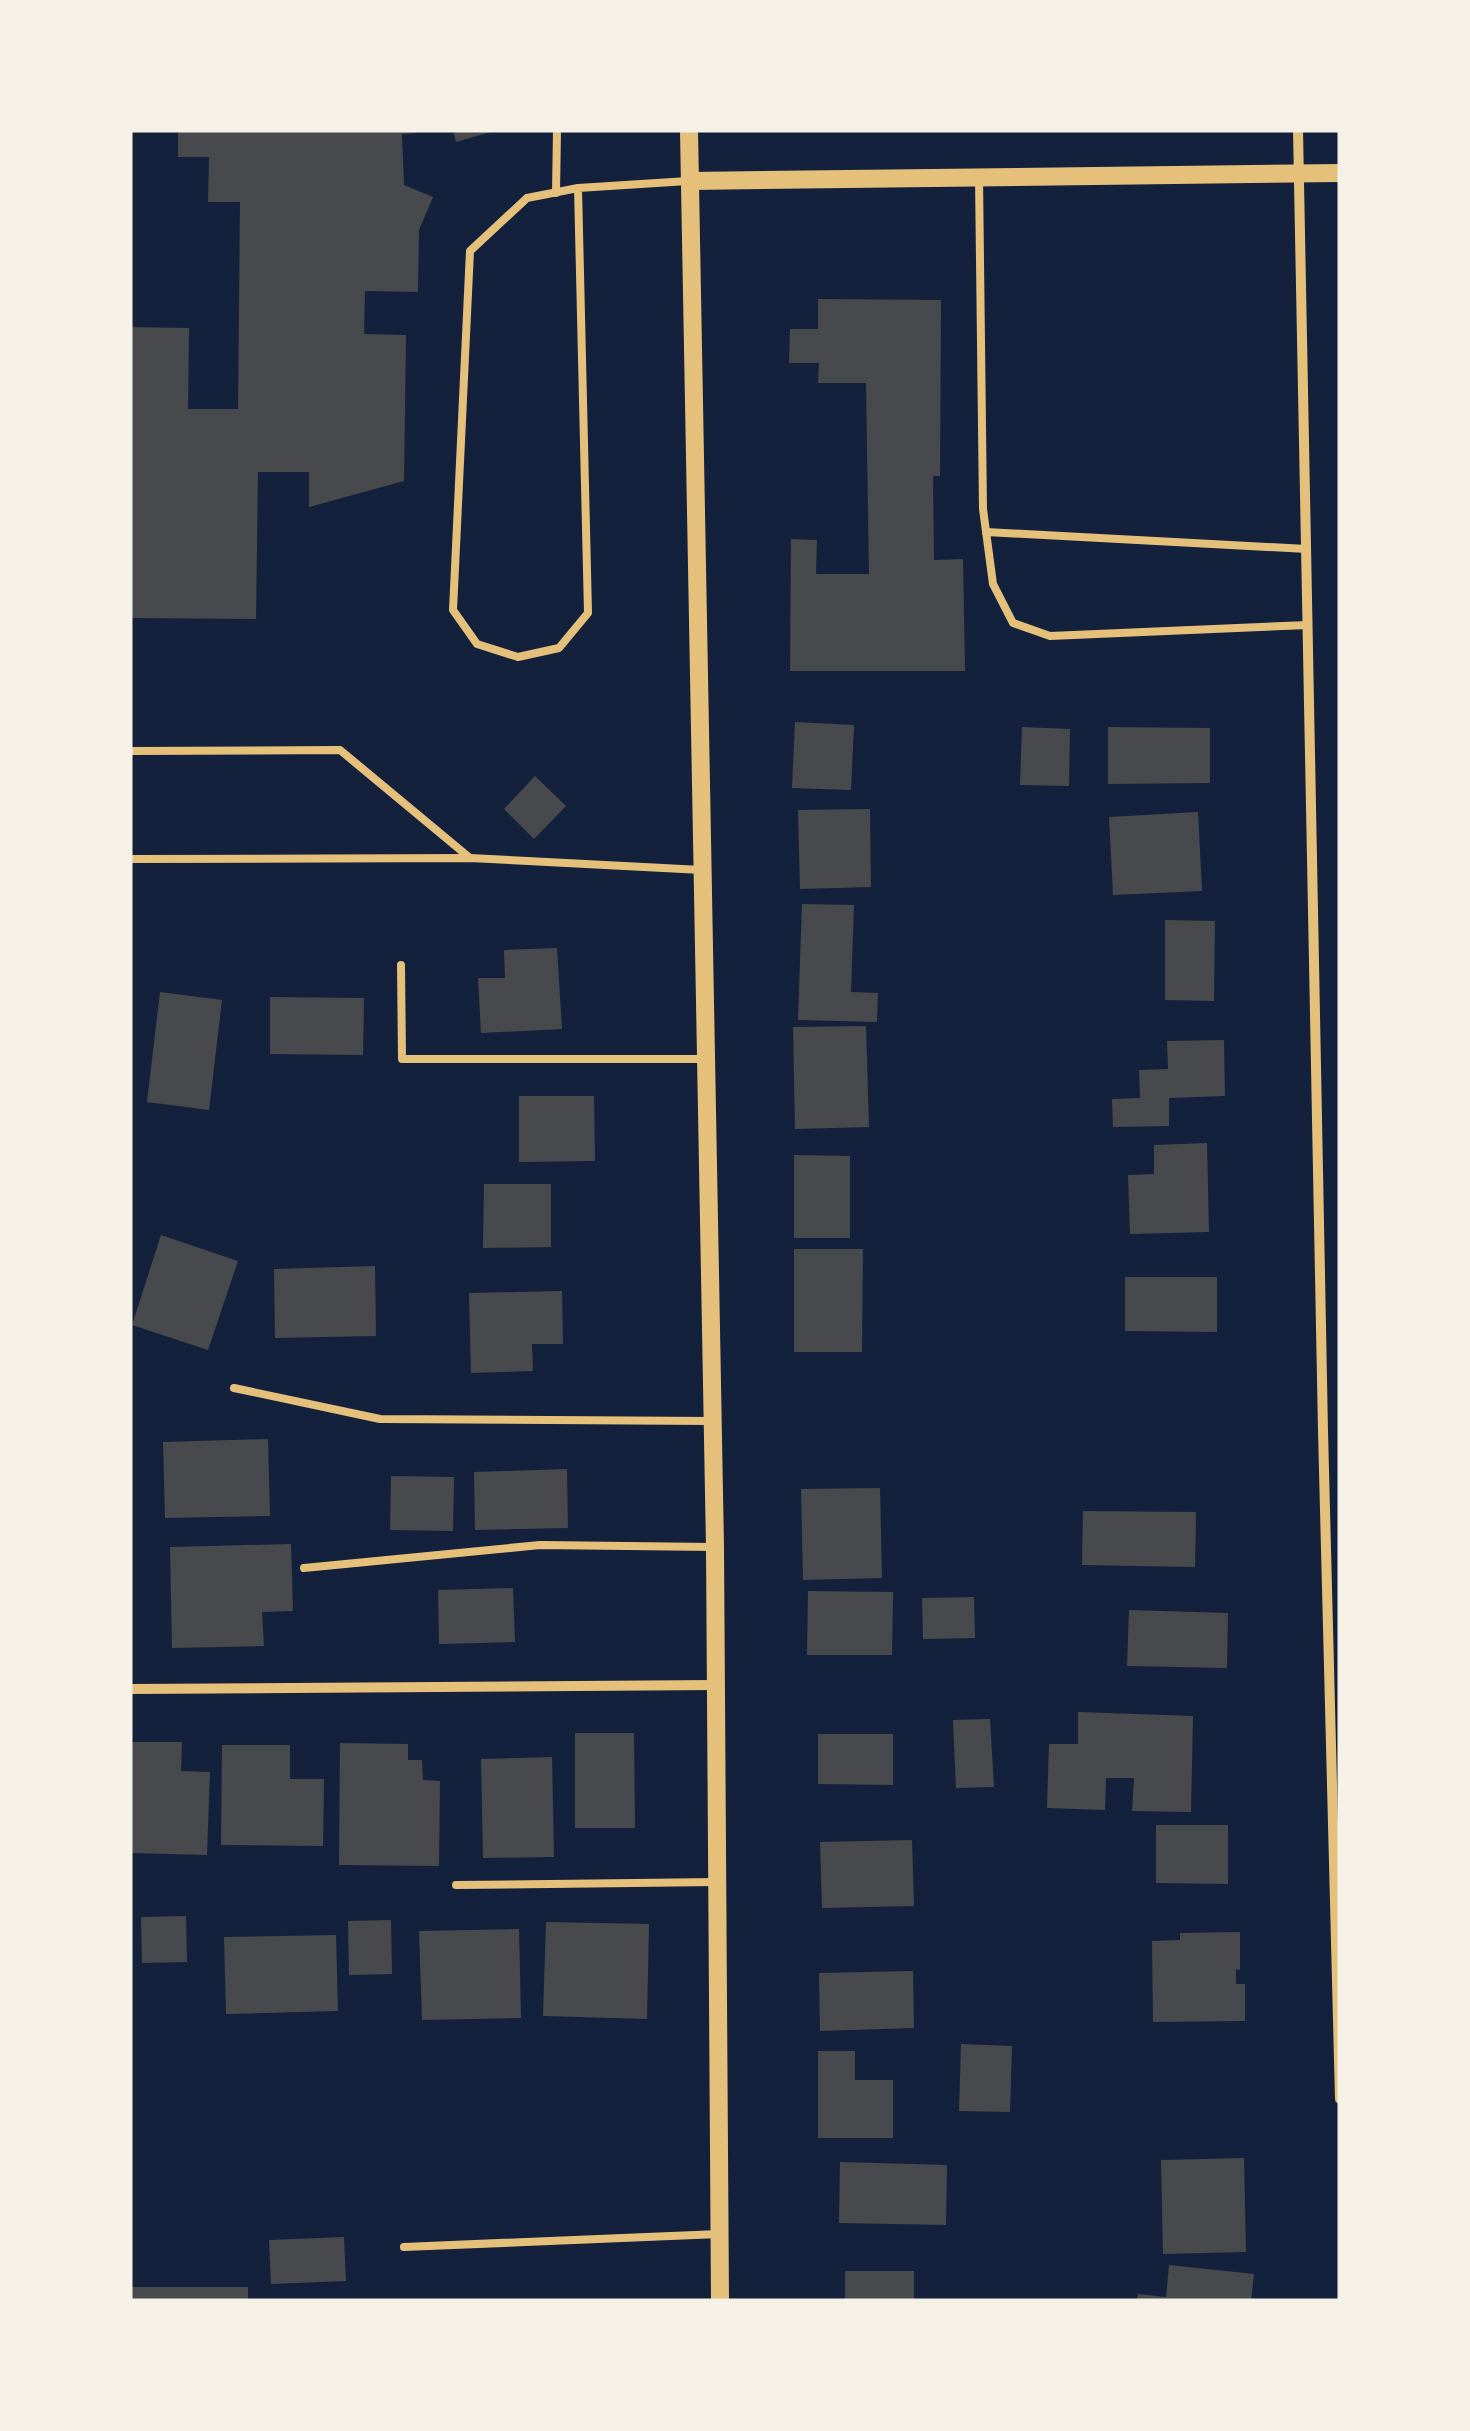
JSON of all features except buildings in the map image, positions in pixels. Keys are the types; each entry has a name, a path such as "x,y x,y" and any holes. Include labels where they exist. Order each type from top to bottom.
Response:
{"street":[{"path":"689,130 715,1546 720,2301"},
{"path":"1298,130 1340,2099"},
{"path":"690,181 1340,173"},
{"path":"1323,1431 1340,1430"},
{"path":"130,1689 716,1685"}],"lane":[{"path":"556,193 557,130"},
{"path":"979,178 986,532 992,584 1013,623 1050,636 1308,625"},
{"path":"578,188 588,613 560,648 518,656 477,644 453,610 470,251 527,198 578,188 690,181"},
{"path":"986,532 1306,549"},
{"path":"130,751 340,750 470,858"},
{"path":"130,858 470,858 702,870"},
{"path":"402,966 402,1060 706,1058"},
{"path":"234,1388 380,1418 712,1421"},
{"path":"304,1568 540,1545 715,1546"},
{"path":"456,1885 718,1882"},
{"path":"404,2246 719,2234"}]}
